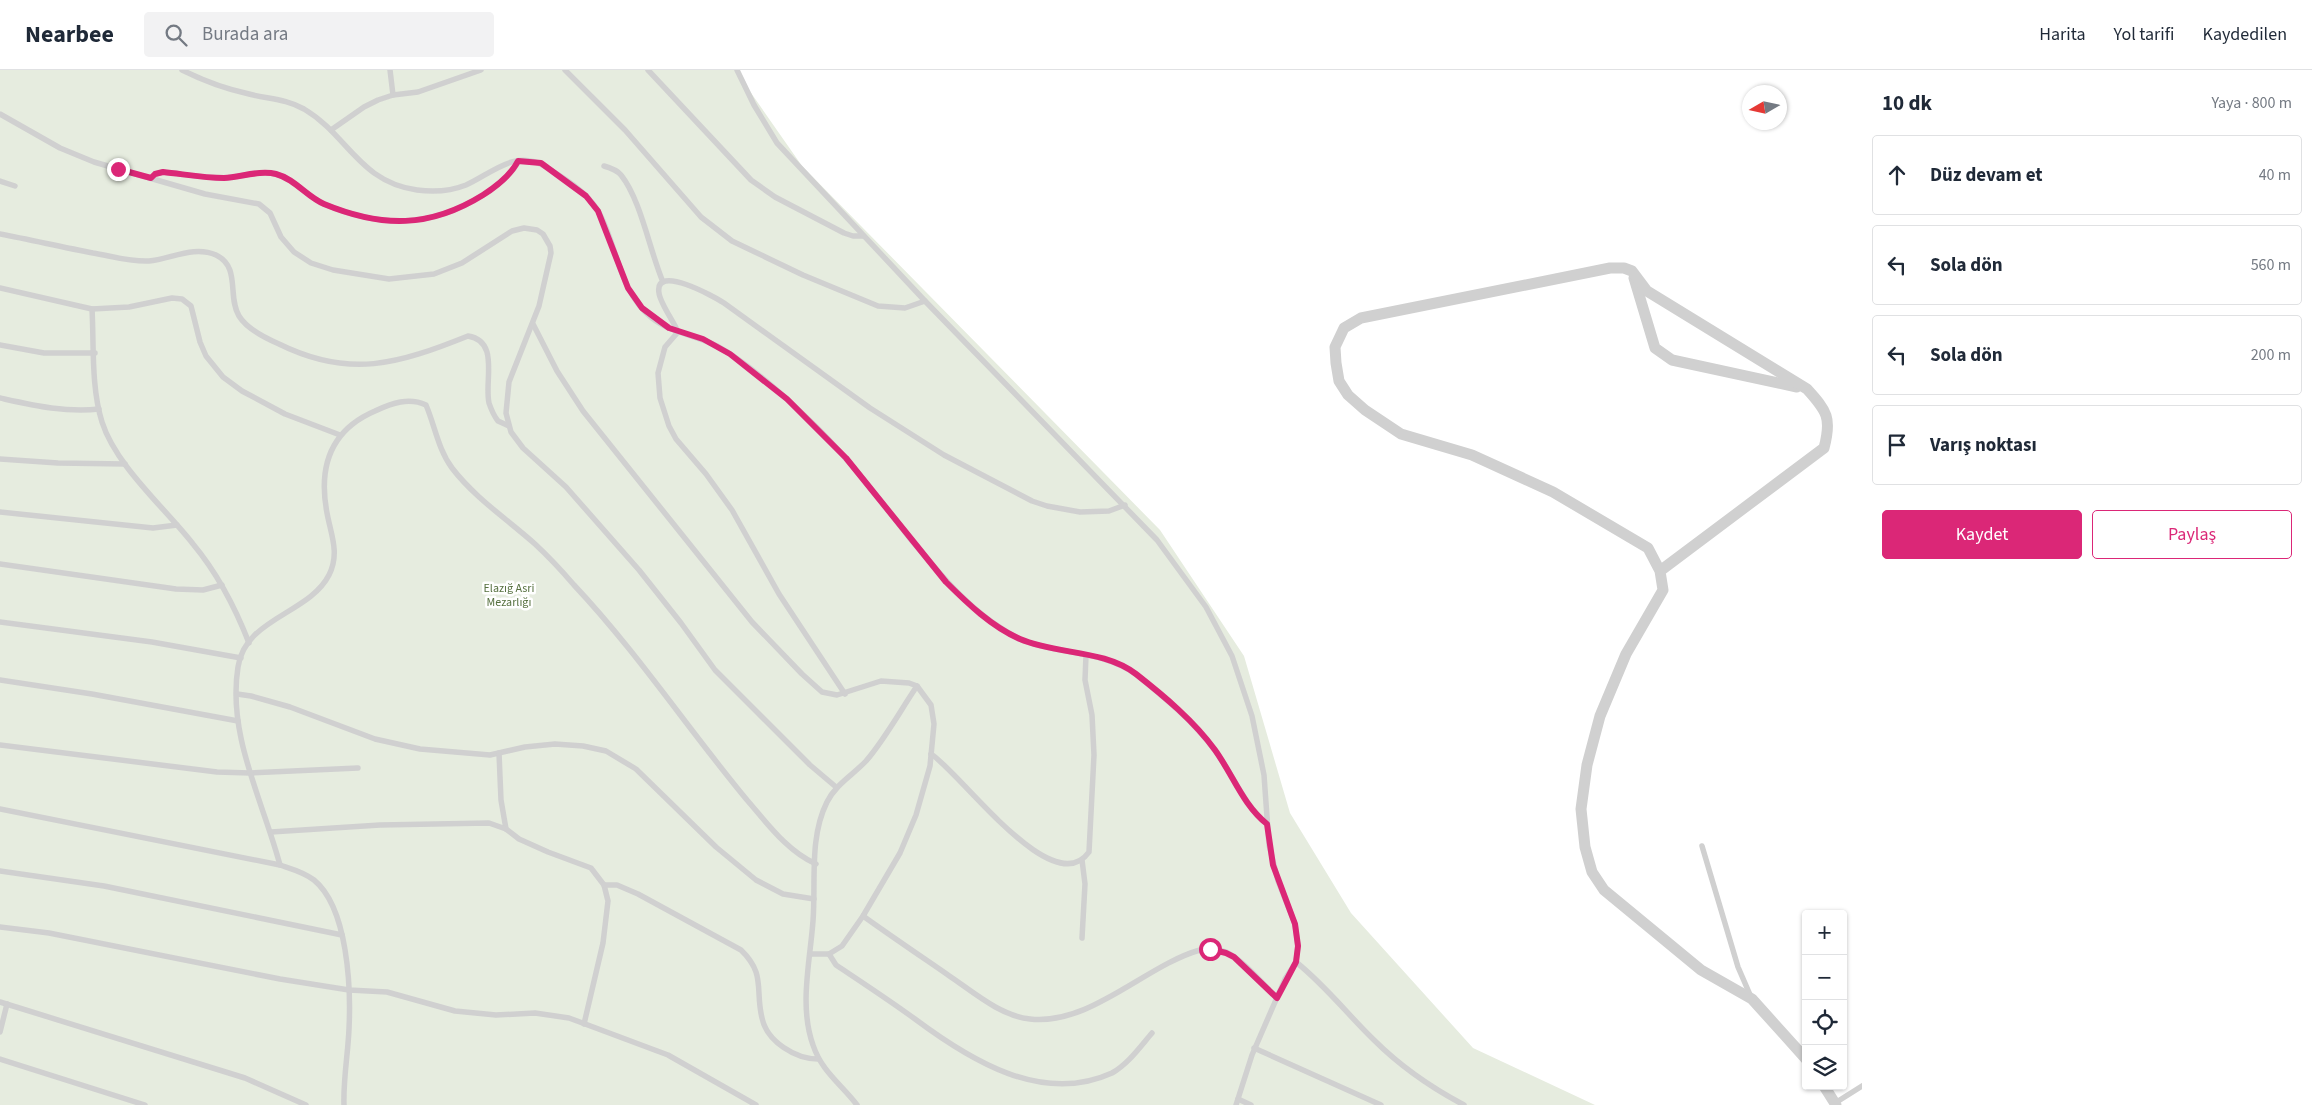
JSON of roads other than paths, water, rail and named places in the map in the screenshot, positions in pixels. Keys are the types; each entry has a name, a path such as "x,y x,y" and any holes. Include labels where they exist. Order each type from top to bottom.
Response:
{"street":[{"path":"1660,571 1824,448 1829,431 1824,408 1806,389 1647,291 1632,271 1624,268 1602,270 1361,318 1344,328 1335,347 1338,381 1348,395 1365,410 1401,434 1472,455 1553,492 1648,548 1660,571 1664,590 1626,654 1600,716 1587,765 1581,809 1585,847 1592,872 1604,890 1701,970 1752,999 1802,1055"},
{"path":"1632,271 1655,348 1672,360 1806,389"},
{"path":"1827,1090 1836,1104"}],"lane":[{"path":"182,70 226,88 285,100 307,111 331,130 346,149 371,172 392,183 415,190 440,191 453,189 465,185 503,163 518,161 541,163 586,196 602,220 628,288 634,299 651,317 678,332 703,339 730,354 805,416 846,458 946,582 975,609 1020,639 1108,660 1134,673 1192,724 1214,748 1256,815 1267,824"},
{"path":"390,70 392,95"},
{"path":"331,130 364,107 392,95 418,92 481,70"},
{"path":"564,70 625,130 701,217 732,241 803,275 878,306 905,308 925,301"},
{"path":"648,70 702,126 739,169 757,185 775,197 844,233 853,236 863,236"},
{"path":"737,70 754,105 777,143 925,301 1157,540 1192,586 1219,629 1243,684 1259,747 1264,775 1267,824 1273,865 1295,924 1298,946 1296,962 1254,1048 1237,1102 1251,1105"},
{"path":"0,114 33,135 77,156 205,194 259,204 270,214 286,245 302,258 333,270 360,276 404,279 434,274 462,263 518,229 537,230 547,240 551,253 546,280 533,324 509,382 506,403 509,426 524,448 566,487 639,570 715,670 810,765 836,787"},
{"path":"151,178 155,174 163,172 222,178 268,173 289,180 310,197 324,204 354,214 387,220 418,221 444,215 474,201 503,180 515,168 518,161"},
{"path":"604,166 611,168 621,175 635,200 663,282"},
{"path":"0,181 15,186"},
{"path":"0,234 137,261 163,259 192,252 215,255 222,259 230,269 233,282 233,301 244,323 258,333 289,349 336,363 361,366 392,362 468,336 474,337 483,343 488,352 489,403 498,421 509,426"},
{"path":"678,332 660,297 659,290 663,282 668,280 686,284 724,303 870,408 944,455 1032,501 1080,512 1109,511 1124,505"},
{"path":"0,288 92,309 129,307 172,298 182,299 191,306 200,342 206,356 223,377 242,391 285,414 340,435"},
{"path":"92,309 98,409 107,436 124,464 178,525 209,564 222,585 249,643"},
{"path":"533,324 569,392 752,622 822,692 845,694 881,681 901,681 917,686 928,698 933,711 934,724 930,766 916,815 900,853 863,916 842,946 829,954 810,954"},
{"path":"678,332 664,347 658,373 660,398 669,426 676,439 706,474 732,510 779,594 845,694"},
{"path":"0,345 44,353 94,353"},
{"path":"0,398 61,409 81,411 98,409"},
{"path":"280,865 271,832 250,774 238,721 238,666 249,643 268,624 315,592 330,572 335,557 335,546 327,513 325,484 328,458 340,435 354,421 379,409 406,400 426,405 435,426 441,450 452,468 487,506 534,544 575,586 624,642 766,821 794,852 816,864"},
{"path":"0,458 58,463 124,464"},
{"path":"0,512 154,528 178,525"},
{"path":"0,564 176,590 203,590 222,585"},
{"path":"0,622 152,642 241,658"},
{"path":"931,754 942,761 963,786 1006,828 1036,852 1065,864 1082,860 1089,852 1094,755 1092,715 1085,680 1086,654"},
{"path":"0,680 92,694 238,721"},
{"path":"857,1105 826,1072 818,1059 806,1020 806,984 810,954 817,840 822,817 836,787 858,769 870,755 917,686"},
{"path":"237,694 290,707 355,732 395,744 445,753 480,755 555,744 595,748 617,756 636,769 710,841 756,880 783,894 814,899"},
{"path":"0,745 106,760 250,774 358,768"},
{"path":"499,753 501,800 506,830"},
{"path":"0,810 280,865 306,875 319,885 330,900 342,935 349,990 349,1027 344,1105"},
{"path":"271,832 489,823 506,830 534,846 591,868 604,885 608,901 603,943 584,1024"},
{"path":"1702,846 1738,967 1752,999"},
{"path":"1082,860 1085,884 1082,938"},
{"path":"0,871 112,888 342,935"},
{"path":"604,885 617,885 638,894 741,950 751,961 759,978 761,1015 767,1030 792,1054 818,1059"},
{"path":"863,916 1004,1011 1028,1019 1051,1020 1073,1014 1201,949 1218,950 1234,957 1277,998"},
{"path":"0,927 49,933 203,965 349,990 387,992 455,1011 474,1014 535,1013 553,1015 584,1024 611,1036 668,1055 756,1105"},
{"path":"829,954 836,964 960,1052 996,1071 1034,1085 1062,1088 1099,1080 1121,1068 1152,1033"},
{"path":"1296,962 1321,981 1358,1024 1392,1057 1429,1085 1464,1105"},
{"path":"0,1002 245,1078 306,1105"},
{"path":"0,1032 7,1004"},
{"path":"1254,1048 1382,1105"},
{"path":"0,1059 145,1105"},
{"path":"1836,1104 1862,1086"}],"park label":[{"name":"Elazığ Asri Mezarlığı","path":"509,595"}]}
